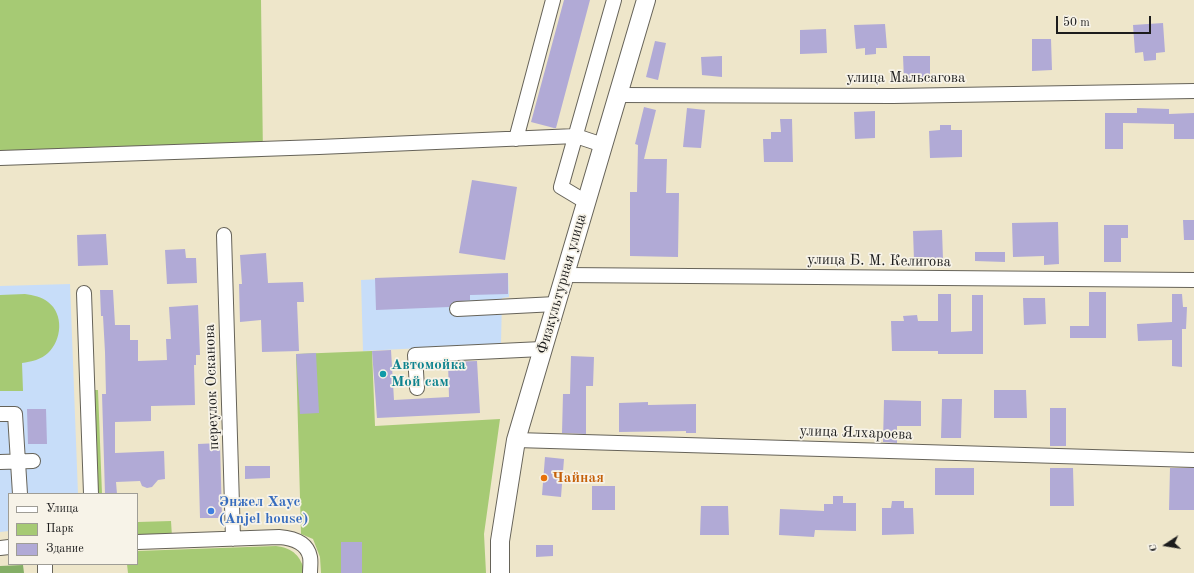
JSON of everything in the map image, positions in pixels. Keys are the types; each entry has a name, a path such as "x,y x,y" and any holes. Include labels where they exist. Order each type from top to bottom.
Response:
{"main road":[{"name":"Физкультурная улица","path":"500,573 500,541 516,440 646,0"}],"street":[{"path":"516,138 553,0"},
{"path":"586,202 561,187 614,0"},
{"name":"улица Мальсагова","path":"618,95 893,96 1194,91"},
{"path":"0,158 303,148 576,136 603,145"},
{"name":"переулок Осканова","path":"224,235 233,538"},
{"name":"улица Б. М. Келигова","path":"564,275 1194,280"},
{"path":"84,293 92,493"},
{"path":"457,309 556,304"},
{"path":"417,388 415,355 542,349"},
{"path":"0,414 15,414 20,493"},
{"name":"улица Ялхароева","path":"516,440 1194,460"},
{"path":"0,462 33,461"},
{"path":"138,542 279,537 294,540 303,546 310,556 310,573"}],"shaded area":[{"path":"508,273 509,297 502,298 501,344 363,351 361,280"},
{"path":"70,284 78,493 8,493 8,531 0,532 0,286"}],"green space":[{"path":"0,0 261,0 263,157 0,164"},
{"path":"25,294 43,299 53,307 59,320 58,334 53,348 46,355 36,360 22,363 23,391 0,391 0,295"},
{"path":"372,351 375,426 500,419 484,534 486,573 321,573 320,557 313,539 301,534 296,354"},
{"path":"90,390 98,390 102,493 94,493"},
{"path":"171,521 172,537 138,538 138,522"},
{"path":"276,546 292,551 299,558 305,573 128,573 127,565 138,565 138,551"},
{"path":"23,565 24,573 0,573 0,566"}],"building":[{"path":"564,0 590,0 556,128 554,128 531,122"},
{"path":"1163,23 1165,52 1156,53 1156,60 1144,61 1143,52 1135,53 1133,25"},
{"path":"885,24 887,48 876,48 876,54 865,55 865,48 856,49 854,25"},
{"path":"826,29 827,53 800,54 800,30"},
{"path":"1032,39 1051,39 1052,70 1032,71"},
{"path":"655,41 666,43 658,80 646,77"},
{"path":"722,56 722,77 702,75 701,57"},
{"path":"903,56 930,56 930,80 904,80"},
{"path":"644,107 656,110 644,159 667,159 666,193 679,193 678,257 630,256 630,192 637,192 638,145 635,144"},
{"path":"687,108 705,110 701,148 683,147"},
{"path":"1137,108 1169,109 1169,114 1194,113 1194,139 1174,139 1174,124 1123,123 1123,149 1105,149 1105,113 1137,113"},
{"path":"875,111 875,138 855,139 854,112"},
{"path":"780,119 792,119 793,162 764,162 763,139 771,139 771,132 781,132"},
{"path":"940,125 951,125 951,130 962,130 962,157 930,158 929,131 940,130"},
{"path":"472,180 517,187 505,260 459,253"},
{"path":"1183,220 1194,220 1194,240 1184,240"},
{"path":"1058,222 1059,264 1044,265 1044,256 1013,257 1012,223"},
{"path":"1104,225 1128,225 1128,238 1121,238 1121,262 1104,262"},
{"path":"942,230 943,260 914,260 913,231"},
{"path":"106,234 108,265 78,266 77,235"},
{"path":"185,249 186,258 196,258 197,283 167,284 165,250"},
{"path":"975,252 1005,252 1005,262 975,261"},
{"path":"266,253 268,283 303,282 304,302 297,302 299,351 262,352 261,320 240,322 239,284 242,284 240,255"},
{"path":"508,273 508,294 470,295 470,300 453,302 449,307 376,310 375,278"},
{"path":"100,290 113,290 115,325 130,325 130,340 138,340 138,361 167,360 166,339 171,339 169,307 198,305 200,355 196,355 196,365 194,365 195,405 151,406 151,421 115,422 115,453 164,451 165,479 158,480 152,487 147,488 142,486 140,481 116,482 117,493 105,493 102,394 106,394 103,316 101,316"},
{"path":"1089,292 1106,292 1106,338 1070,338 1070,326 1089,326"},
{"path":"938,294 951,294 951,332 972,331 972,295 983,295 983,354 938,354 938,351 892,351 891,321 904,321 903,316 917,315 918,321 938,321"},
{"path":"1172,294 1182,294 1183,307 1187,307 1186,329 1182,329 1182,367 1172,366 1172,340 1138,341 1137,324 1172,322"},
{"path":"1023,298 1045,298 1046,324 1024,325"},
{"path":"391,350 394,400 449,397 448,362 477,361 480,413 377,418 372,351"},
{"path":"316,353 319,413 300,414 296,354"},
{"path":"571,356 594,357 593,386 586,386 586,434 562,433 563,394 570,394"},
{"path":"994,390 1026,390 1027,418 994,418"},
{"path":"942,399 962,399 961,438 941,438"},
{"path":"884,400 921,401 921,426 897,426 897,443 883,442"},
{"path":"648,402 648,405 696,404 696,433 686,433 686,431 619,432 619,403"},
{"path":"1050,408 1066,408 1066,446 1050,446"},
{"path":"27,409 46,409 47,444 28,444"},
{"path":"220,443 222,518 200,518 198,444"},
{"path":"545,457 564,459 561,497 542,495"},
{"path":"245,466 270,466 270,478 245,479"},
{"path":"935,468 974,468 974,495 935,495"},
{"path":"1050,468 1073,468 1074,506 1050,506"},
{"path":"1170,468 1194,468 1194,510 1169,510"},
{"path":"592,486 615,486 615,510 592,510"},
{"path":"833,496 843,496 843,503 856,503 856,531 815,530 814,537 779,535 780,509 824,511 824,504 833,504"},
{"path":"892,501 904,501 904,508 913,508 914,534 882,535 882,508 891,508"},
{"path":"701,506 728,506 729,535 700,535"},
{"path":"341,542 362,542 362,573 341,573"},
{"path":"536,545 553,545 553,556 536,557"}],"place":[{"name":"Автомойка Мой сам","path":"383,374"},
{"name":"Чайная","path":"544,478"},
{"name":"Энжел Хаус (Anjel house)","path":"211,511"}]}
